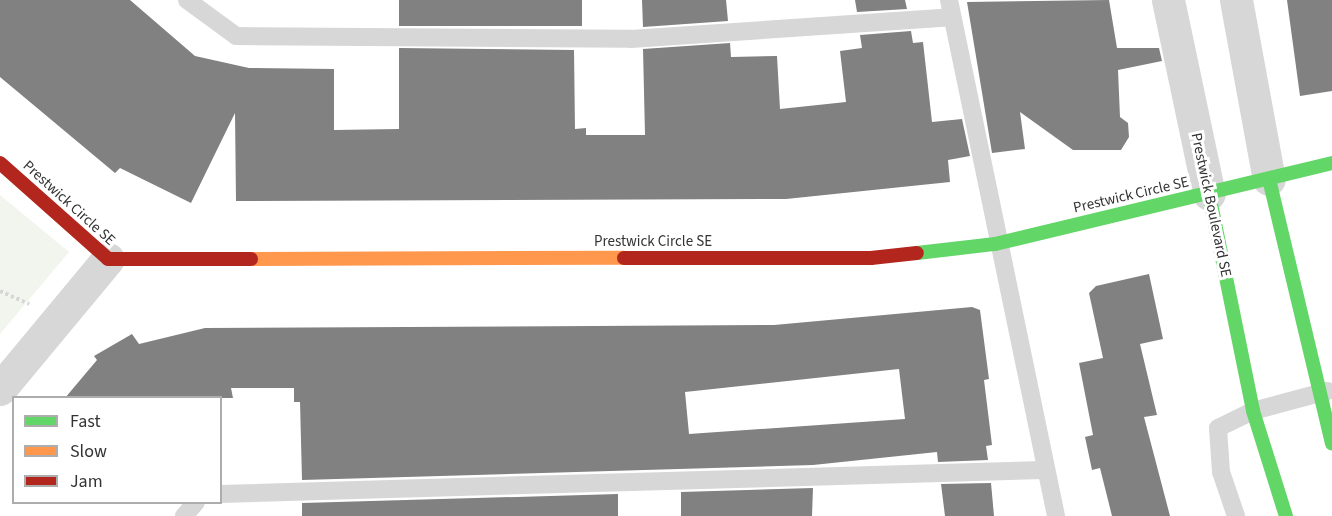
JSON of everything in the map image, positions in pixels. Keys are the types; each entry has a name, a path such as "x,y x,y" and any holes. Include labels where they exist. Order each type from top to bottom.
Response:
{"street":[{"name":"Prestwick Boulevard SE","path":"1168,0 1253,411 1286,516"},
{"path":"1236,0 1269,179 1324,391 1332,444"},
{"name":"Prestwick Circle SE","path":"0,163 108,259 871,258 995,244 1332,163"},
{"path":"0,389 108,259"}],"lane":[{"path":"187,0 236,36 631,39 950,8 995,244 1056,516"},
{"path":"1236,516 1221,472 1218,428 1253,411 1324,391"},
{"path":"222,494 1044,470"},
{"path":"184,516 194,504"}],"shaded area":[{"path":"0,195 69,252 0,334"}],"building":[{"path":"0,0 130,0 195,56 249,68 334,69 334,130 399,129 399,48 574,50 575,129 586,128 586,135 645,135 643,49 730,43 731,57 777,56 780,109 846,102 840,51 862,48 860,35 911,31 913,43 923,42 932,122 962,119 970,156 948,160 950,182 786,199 236,201 235,113 191,203 120,168 115,173 0,77"},
{"path":"399,0 582,0 582,26 399,26"},
{"path":"642,0 726,0 728,21 643,27"},
{"path":"855,0 905,0 907,9 857,12"},
{"path":"1109,0 1117,48 1159,48 1162,61 1118,70 1120,117 1128,123 1129,137 1121,150 1073,150 1020,112 1025,149 992,153 967,2"},
{"path":"1287,0 1332,0 1332,91 1300,96"},
{"path":"1149,274 1163,339 1140,344 1157,415 1144,417 1170,516 1112,516 1100,468 1092,470 1085,437 1093,435 1079,363 1103,358 1089,293 1096,286"},
{"path":"972,307 980,310 989,379 984,380 992,445 986,446 988,460 938,462 937,452 813,465 302,480 300,402 294,402 294,388 231,388 233,398 222,398 222,396 67,396 97,360 94,356 132,334 139,344 205,328 774,325","holes":["899,369 905,419 689,434 685,392"]},
{"path":"991,483 994,516 945,516 941,484"},
{"path":"813,488 812,516 681,516 681,492"},
{"path":"618,494 618,516 302,516 302,503"}],"traffic: fast":[{"path":"917,253 995,244 1332,163"},
{"path":"1269,179 1332,444"},
{"path":"1209,194 1253,411 1286,516"}],"traffic: slow":[{"path":"251,259 624,258"}],"traffic: jam":[{"path":"0,163 108,259 251,259"},
{"path":"624,258 871,258 917,253"}]}
